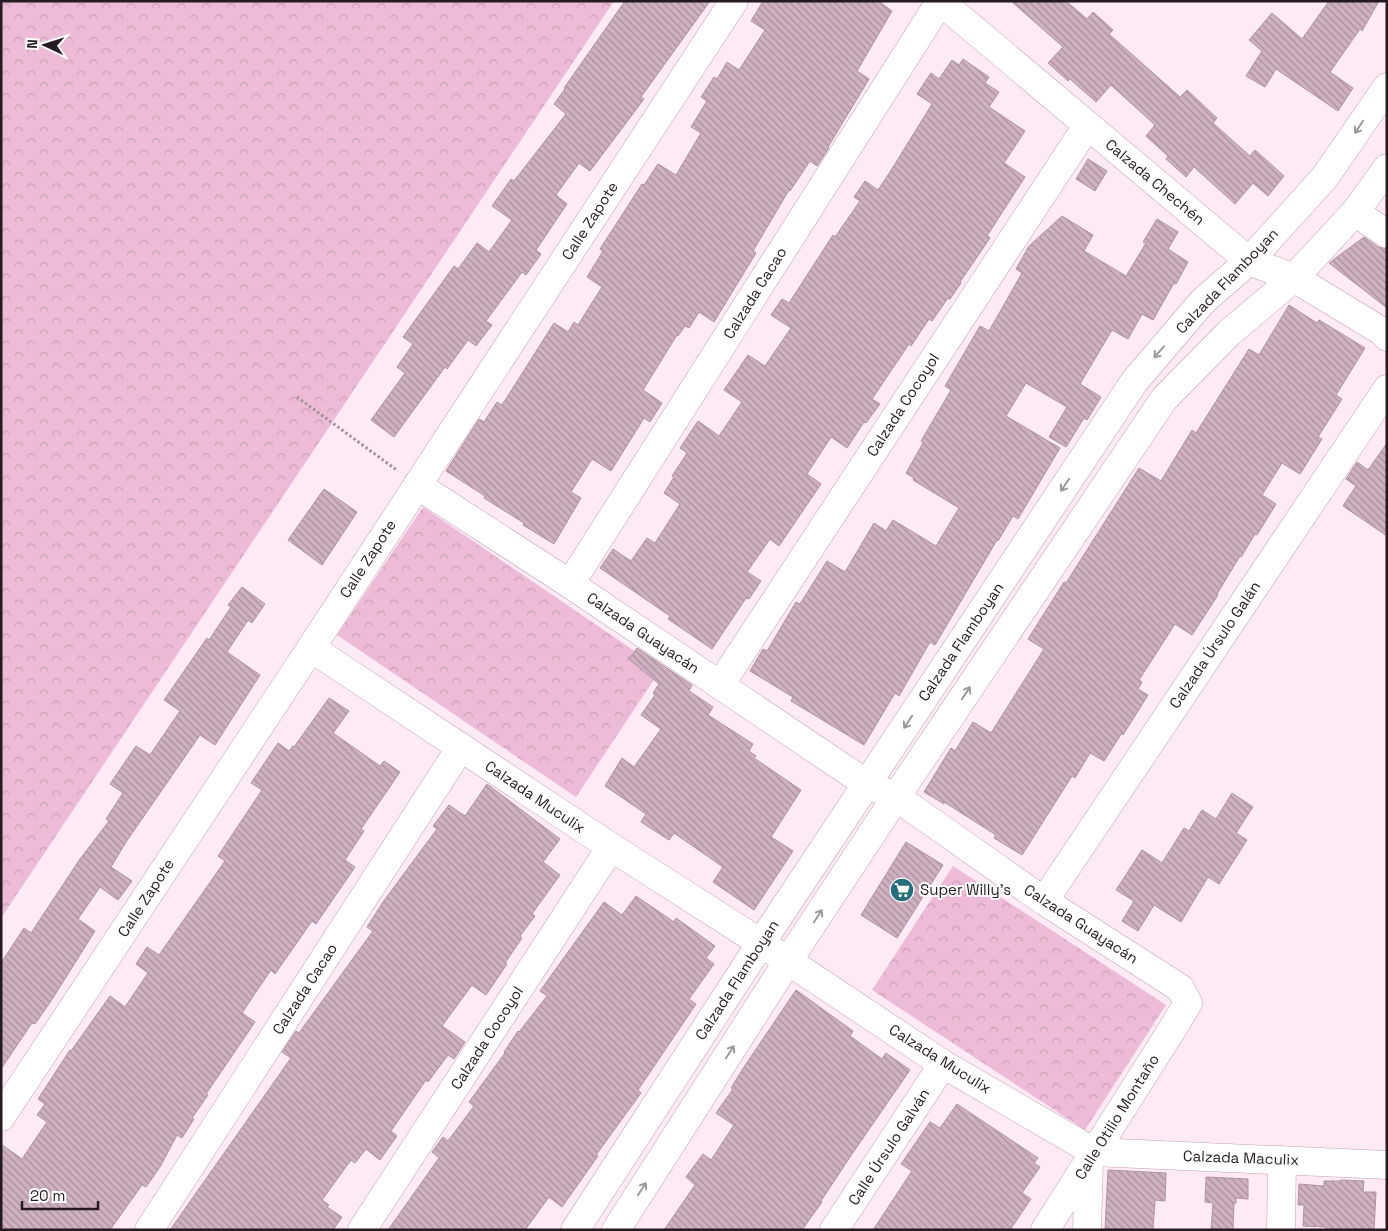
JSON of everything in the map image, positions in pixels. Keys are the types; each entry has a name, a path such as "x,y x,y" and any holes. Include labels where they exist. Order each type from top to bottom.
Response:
{"street":[{"name":"Calle Zapote","path":"1,1117 311,648 734,1"},
{"name":"Calzada Chechén","path":"940,2 1249,261 1294,278 1383,332 1387,337"},
{"name":"Calzada Cacao","path":"570,584 940,2"},
{"name":"Calzada Flamboyan","path":"575,1230 761,943 1134,382 1202,302 1249,261 1325,177 1387,87"},
{"name":"Calzada Cocoyol","path":"720,684 1087,126"},
{"path":"616,1230 788,961 896,797 1164,399 1228,333 1294,278 1356,212 1387,168"},
{"path":"1356,212 1387,234"},
{"name":"Calzada Úrsulo Galán","path":"1044,901 1378,420 1387,389"},
{"name":"Calzada Guayacán","path":"417,485 570,584 867,784 896,797 1044,901 1180,988 1188,1002"},
{"name":"Calzada Muculix","path":"311,648 943,1064 1092,1157"},
{"name":"Calzada Cacao","path":"149,1230 461,747"},
{"name":"Calzada Cocoyol","path":"362,1230 611,847"},
{"name":"Calle Otilio Montaño","path":"1045,1230 1188,1002"},
{"name":"Calle Úrsulo Galván","path":"834,1230 943,1064"},
{"path":"1086,1230 1092,1157"},
{"name":"Calzada Maculix","path":"1092,1157 1282,1160 1387,1165"},
{"path":"1280,1230 1282,1160"}],"path":[{"path":"297,397 417,485"}],"green space":[{"path":"1,1 614,1 1,918"},
{"path":"423,507 661,669 576,797 337,635"},
{"path":"953,866 1166,1005 1085,1130 872,990"}],"building":[{"path":"625,1 710,1 641,97 644,99 590,171 579,163 556,195 567,204 536,250 541,254 526,275 522,272 486,321 492,325 476,346 468,340 447,369 445,367 394,437 371,420 405,373 397,367 413,344 403,337 454,266 458,269 477,243 489,252 512,220 492,206 511,179 514,181 566,114 554,104"},
{"path":"763,1 878,1 892,11 857,71 869,79 829,148 817,166 810,161 789,190 753,251 756,253 714,322 699,312 689,328 685,326 677,335 643,390 662,403 650,422 644,418 611,471 592,459 571,492 581,498 554,544 523,525 524,523 446,471 479,419 484,422 497,402 502,405 554,323 568,332 574,322 578,325 602,287 587,277 603,251 600,249 642,184 644,185 658,164 676,175 701,133 691,127 707,101 701,97 714,77 717,79 727,62 739,70 765,30 751,21"},
{"path":"1011,1 1066,1 1087,19 1093,12 1113,30 1109,34 1180,97 1187,90 1217,118 1213,123 1250,156 1255,150 1284,176 1268,196 1253,183 1235,204 1194,167 1186,177 1166,159 1168,156 1146,136 1155,125 1111,85 1096,102 1048,63 1063,47"},
{"path":"1329,1 1379,1 1362,31 1360,29 1330,72 1353,88 1338,111 1276,69 1265,87 1246,76 1262,51 1249,40 1272,13 1302,39"},
{"path":"963,59 989,77 985,83 999,92 989,107 1025,131 1004,163 1025,177 987,236 990,238 950,299 948,298 932,321 929,319 911,346 909,344 872,399 880,404 866,423 864,422 847,448 831,437 807,474 821,484 779,546 770,539 747,572 761,581 749,599 746,598 712,649 668,619 670,616 600,568 613,549 631,561 647,538 655,543 680,504 664,493 674,477 672,476 687,453 680,448 698,421 719,436 742,402 724,390 748,355 765,366 791,328 771,315 782,299 789,303 833,235 835,237 860,201 854,197 865,181 878,190 890,172 932,104 917,94 931,73 939,79 952,60 959,65"},
{"path":"1088,159 1107,171 1095,191 1076,179"},
{"path":"1062,216 1093,235 1084,251 1126,276 1146,243 1143,242 1157,219 1178,232 1168,249 1188,262 1153,320 1142,314 1128,339 1112,330 1080,384 1101,397 1087,420 1084,418 1066,447 1049,437 1067,407 1026,383 1006,416 1060,448 1018,519 1013,516 997,540 935,645 930,642 899,696 895,693 864,745 791,701 793,697 750,671 763,649 767,651 796,602 800,604 827,561 845,572 874,523 886,531 893,520 936,546 959,508 913,480 914,478 906,473 923,443 921,441 951,390 945,386 980,326 989,331 1022,273 1016,269 1029,246"},
{"path":"1364,237 1378,247 1387,249 1387,308 1329,263"},
{"path":"1289,305 1317,323 1319,320 1365,348 1336,395 1342,399 1318,437 1322,439 1300,474 1282,463 1262,495 1276,504 1257,535 1255,534 1240,556 1192,635 1175,624 1139,680 1142,682 1138,689 1148,695 1123,735 1122,733 1104,761 1090,753 1075,778 1072,776 1022,855 994,838 996,835 944,802 944,804 924,792 951,748 955,751 973,722 991,733 1044,649 1028,639 1139,468 1161,481 1192,430 1196,433 1249,349 1259,355"},
{"path":"1387,443 1387,536 1343,506 1356,486 1346,479 1357,462 1368,470"},
{"path":"324,489 357,512 322,565 288,540"},
{"path":"242,587 265,604 252,623 248,620 227,652 260,675 215,745 200,735 126,842 111,867 132,881 118,900 100,887 78,919 95,931 51,1001 35,1024 32,1023 1,1069 1,963 24,928 31,933 80,859 109,821 106,819 123,793 110,784 136,746 150,755 180,711 164,700 207,638 209,640 231,607 228,605"},
{"path":"637,648 692,685 689,691 713,707 708,715 753,744 749,751 756,756 754,758 801,790 771,837 793,851 754,910 713,882 723,867 674,833 669,840 641,822 646,814 605,786 622,758 634,767 661,729 641,715 655,695 653,693 659,684 629,659"},
{"path":"329,698 349,711 333,733 380,766 384,761 400,772 361,829 364,831 345,860 355,867 316,924 312,921 275,974 271,970 256,992 242,1013 255,1022 206,1094 208,1095 192,1118 194,1119 182,1138 177,1135 160,1167 146,1187 142,1185 110,1230 1,1230 1,1144 22,1159 47,1122 37,1115 45,1104 38,1099 70,1050 110,996 125,1007 148,973 136,964 147,947 159,955 225,861 218,856 262,790 251,783 278,743 289,751 294,747"},
{"path":"487,784 560,839 543,862 560,875 532,914 535,916 520,936 522,938 486,995 472,985 442,1026 465,1042 454,1059 448,1055 428,1082 426,1080 391,1131 397,1136 380,1160 366,1149 355,1163 351,1160 322,1200 329,1205 327,1207 342,1217 333,1230 170,1230 291,1058 282,1052 296,1031 299,1033 373,931 367,927 383,902 437,829 433,826 449,805 465,816"},
{"path":"1232,793 1253,807 1236,833 1247,840 1219,884 1208,877 1181,922 1154,905 1138,931 1122,921 1134,901 1116,890 1142,850 1162,863 1184,828 1189,831 1202,810 1216,819"},
{"name":"Super Willy's","path":"906,842 943,865 897,938 861,915"},
{"path":"636,896 674,922 676,918 715,946 706,958 714,964 689,999 696,1004 638,1090 641,1093 596,1155 598,1156 562,1207 549,1197 525,1230 388,1230 439,1158 432,1152 443,1137 448,1141 474,1106 469,1102 505,1053 518,1031 547,996 540,991 604,902 622,915"},
{"path":"796,990 853,1031 850,1036 882,1059 886,1053 910,1070 802,1230 664,1230 695,1185 686,1177 703,1154 711,1160 734,1125 716,1113 733,1089 731,1088 744,1067"},
{"path":"957,1104 1038,1158 1034,1163 1040,1167 1022,1193 1031,1199 1010,1230 873,1230 912,1171 901,1164 930,1122 940,1128"},
{"path":"1108,1170 1166,1173 1165,1201 1155,1200 1153,1230 1105,1230"},
{"path":"1206,1177 1248,1179 1248,1199 1236,1198 1236,1203 1234,1203 1233,1230 1211,1230 1213,1203 1205,1202"},
{"path":"1324,1181 1364,1181 1363,1192 1376,1192 1374,1230 1326,1230 1326,1227 1303,1226 1304,1205 1298,1205 1299,1184 1324,1186"}],"place":[{"name":"Super Willy's","path":"902,890"}]}
